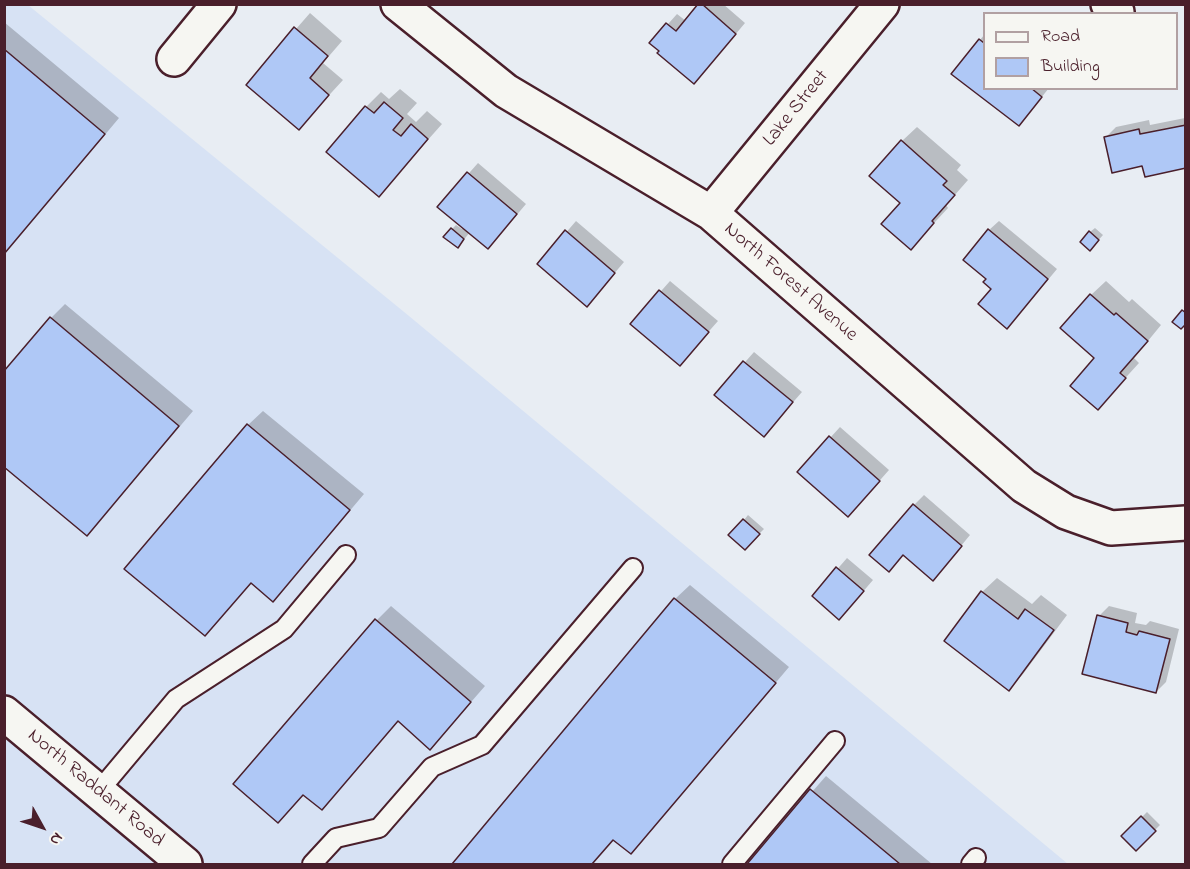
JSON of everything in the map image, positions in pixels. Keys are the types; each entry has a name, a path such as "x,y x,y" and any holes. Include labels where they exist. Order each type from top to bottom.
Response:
{"street":[{"path":"174,59 219,4"},
{"name":"North Forest Avenue","path":"398,4 506,91 711,213 1024,486 1066,512 1111,528 1185,523"},
{"name":"Lake Street","path":"711,213 882,4"},
{"name":"North Raddant Road","path":"4,712 185,864"}],"lane":[{"path":"98,792 176,699 284,628 346,555"},
{"path":"312,864 336,838 379,828 432,767 482,745 633,568"},
{"path":"732,864 835,741"}],"shaded area":[{"path":"5,4 28,5 409,316 1068,864 5,864"}],"building":[{"path":"698,4 702,4 736,34 694,84 657,53 659,51 649,43 666,23 676,31"},
{"path":"294,27 328,56 310,78 329,95 299,130 246,85"},
{"path":"979,39 983,42 983,90 1033,90 1042,97 1019,126 951,74"},
{"path":"4,49 105,134 4,254"},
{"path":"384,102 403,118 393,130 401,136 411,124 428,139 379,197 326,152 365,106 374,113"},
{"path":"1186,125 1186,168 1145,177 1142,166 1112,173 1104,137 1139,129 1140,134"},
{"path":"901,140 947,181 943,185 955,195 911,250 881,224 900,203 869,176"},
{"path":"467,172 517,214 488,249 437,207"},
{"path":"451,228 464,239 458,248 443,237"},
{"path":"988,229 1048,279 1007,329 978,304 991,289 983,282 986,279 963,260"},
{"path":"565,230 615,273 587,307 537,264"},
{"path":"1089,231 1099,240 1090,251 1080,242"},
{"path":"659,290 709,332 680,366 630,324"},
{"path":"1090,294 1148,341 1120,373 1126,378 1098,410 1070,386 1094,358 1060,328"},
{"path":"1182,310 1186,313 1186,324 1181,329 1172,322"},
{"path":"50,317 179,426 87,536 4,467 4,371"},
{"path":"743,361 793,402 764,437 714,395"},
{"path":"247,424 350,510 273,602 251,583 205,636 124,569"},
{"path":"829,436 880,481 848,517 797,472"},
{"path":"913,504 962,546 933,581 903,555 889,572 869,555"},
{"path":"743,519 760,534 745,550 728,535"},
{"path":"836,567 864,591 839,620 812,596"},
{"path":"981,591 1018,619 1025,609 1054,630 1009,691 944,641"},
{"path":"674,598 776,683 631,854 613,840 592,864 452,864"},
{"path":"1097,615 1128,623 1126,632 1137,635 1139,631 1170,639 1156,693 1082,674"},
{"path":"375,619 471,702 430,750 398,721 322,810 303,795 278,823 233,784"},
{"path":"810,789 900,864 747,864"},
{"path":"1141,816 1156,831 1136,851 1121,836"}]}
